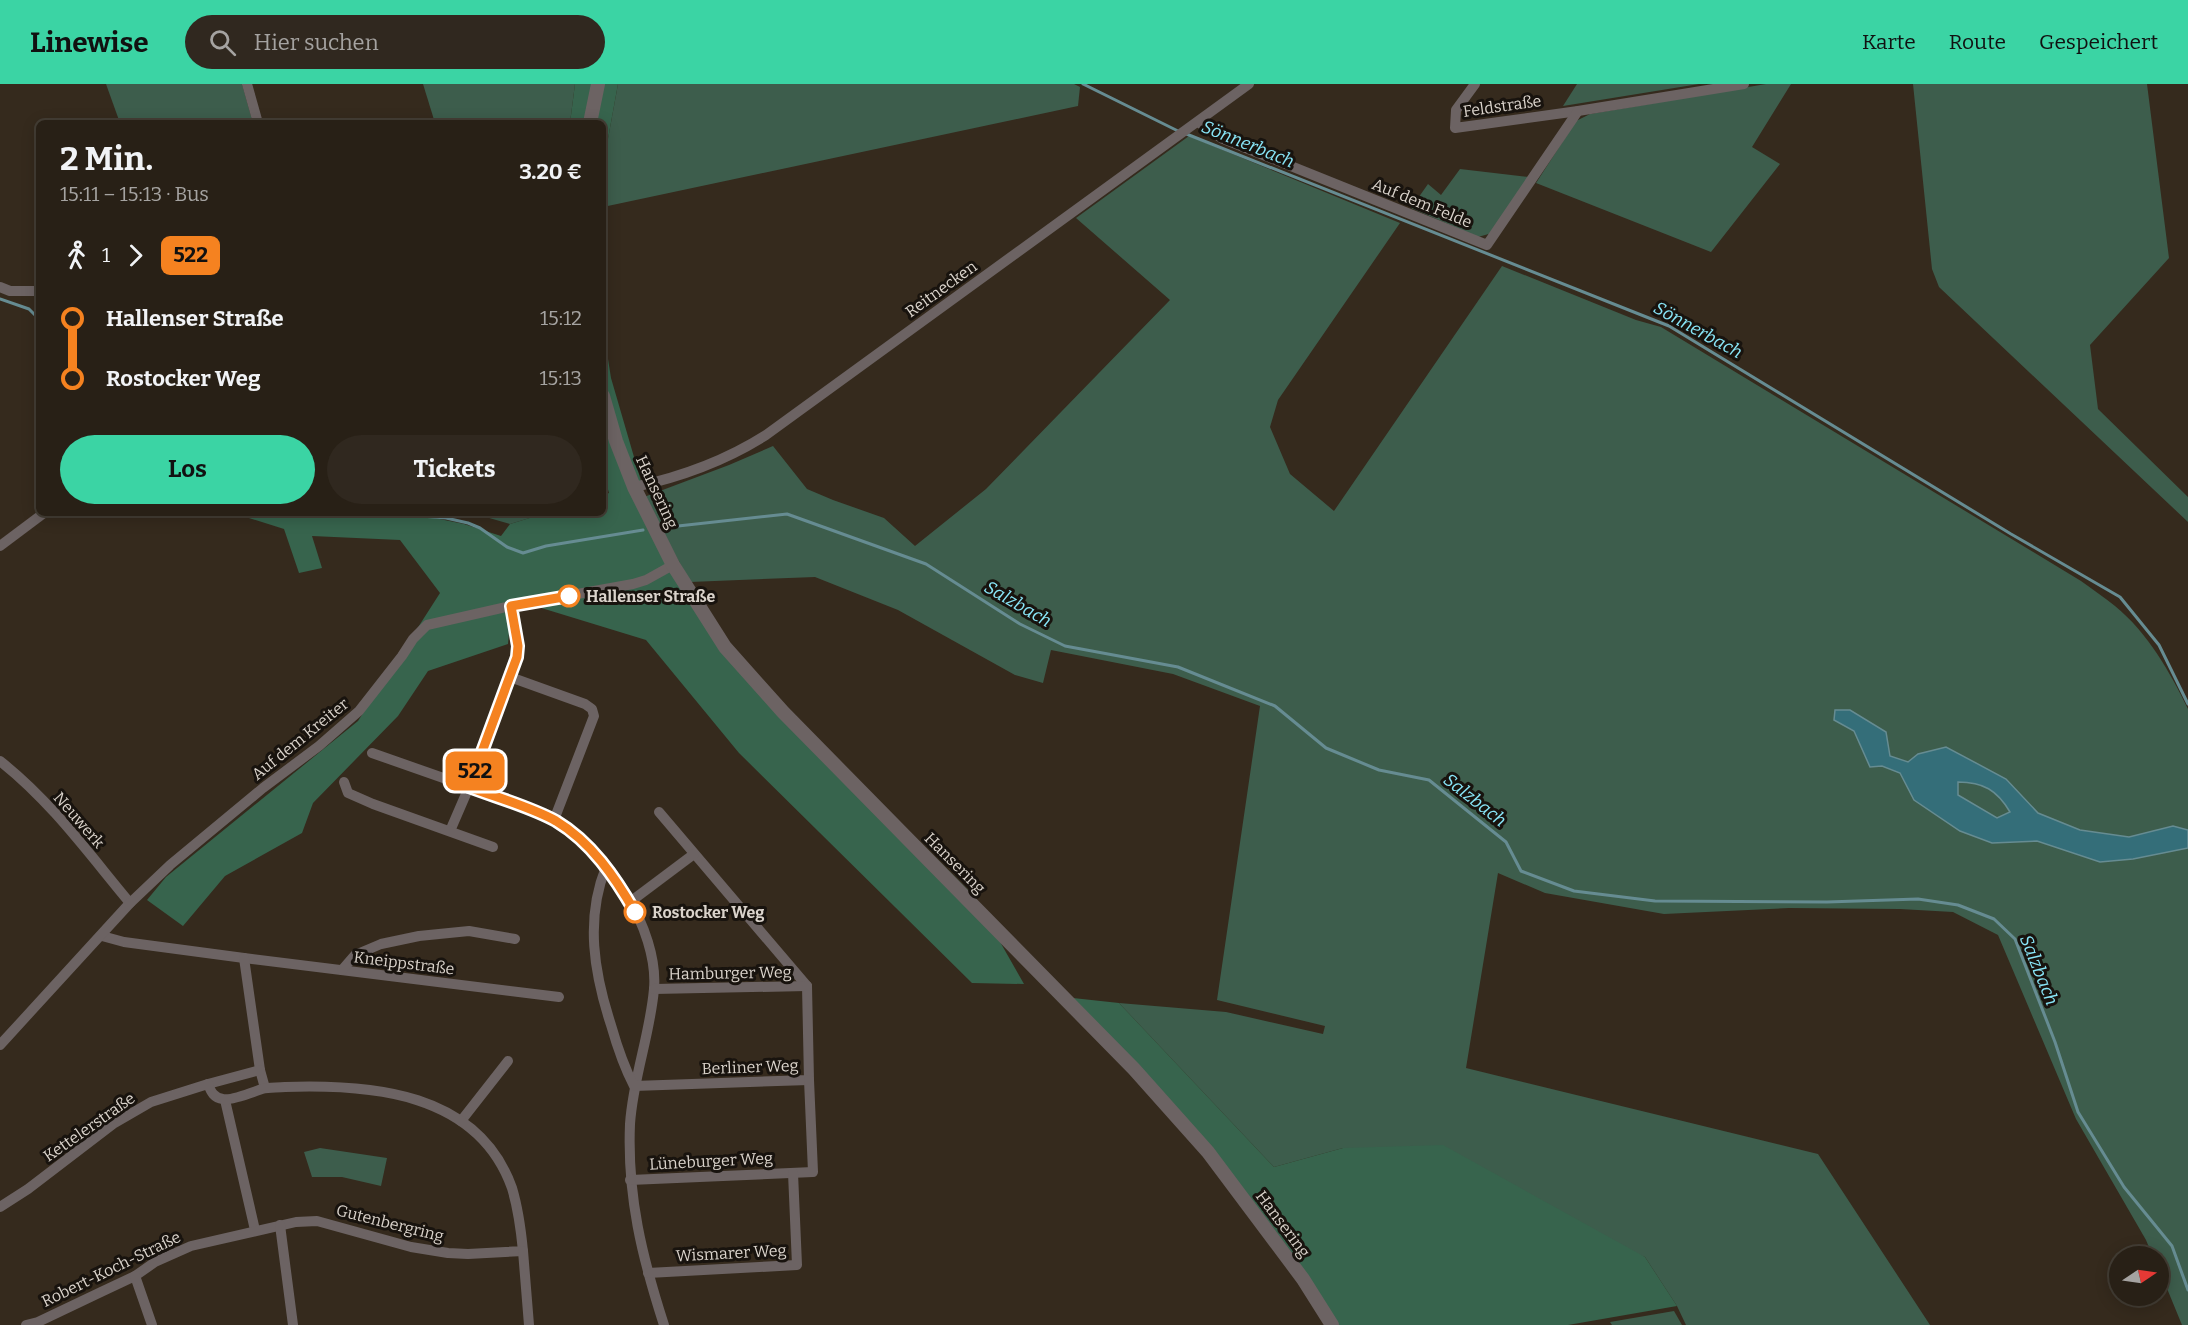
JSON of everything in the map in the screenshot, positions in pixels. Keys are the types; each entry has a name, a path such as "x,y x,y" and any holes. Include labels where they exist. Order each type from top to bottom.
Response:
{"street":[{"path":"247,84 257,120"},
{"path":"591,120 597,84"},
{"name":"Reitnecken","path":"634,487 658,482 720,460 751,444 1194,126 1249,84"},
{"name":"Feldstraße","path":"1475,84 1456,110 1455,128 1744,84"},
{"name":"Auf dem Felde","path":"1194,126 1487,245 1578,111"},
{"path":"0,287 10,291 36,291"},
{"name":"Hansering","path":"606,406 616,441 634,487 673,565 716,633 748,674 1134,1069 1208,1152 1303,1279 1332,1325"},
{"path":"0,546 40,516"},
{"name":"Auf dem Kreiter","path":"0,1045 130,903 170,865 319,746 359,711 413,639 427,625 511,606 633,584 646,580 673,565"},
{"path":"450,831 510,677 518,646 511,606"},
{"path":"510,677 585,704 592,709 594,716 555,820"},
{"path":"372,753 555,820 580,838 606,867 630,902 647,938 653,966 654,989 634,1086 630,1122 630,1180 642,1255 664,1325"},
{"name":"Neuwerk","path":"0,761 20,777 61,820 130,903"},
{"path":"344,782 348,793 373,804 494,847"},
{"path":"659,812 807,986"},
{"path":"630,902 694,854"},
{"path":"606,867 596,899 593,932 596,970 601,996 634,1086"},
{"path":"342,970 355,955 381,944 419,936 469,931 515,939"},
{"name":"Kneippstraße","path":"102,936 124,942 244,958 560,997"},
{"path":"244,958 260,1070 265,1088"},
{"name":"Hamburger Weg","path":"654,989 807,986"},
{"name":"Berliner Weg","path":"634,1086 808,1080 807,986"},
{"path":"461,1121 508,1061"},
{"name":"Kettelerstraße","path":"0,1207 28,1189 113,1124 151,1102 260,1070"},
{"path":"793,1173 813,1172 808,1080"},
{"path":"208,1084 214,1096 225,1100 265,1088 314,1086 366,1089 414,1097 461,1121 493,1153 512,1188 523,1251 529,1325"},
{"path":"225,1100 255,1230"},
{"name":"Lüneburger Weg","path":"630,1180 793,1173"},
{"name":"Wismarer Weg","path":"648,1273 796,1265 793,1173"},
{"name":"Gutenbergring","path":"280,1225 317,1221 411,1247 447,1252 468,1254 523,1251"},
{"path":"280,1225 293,1325"},
{"name":"Robert-Koch-Straße","path":"26,1325 38,1322 135,1276 155,1262 191,1245 280,1225"},
{"path":"135,1276 152,1325"}],"green space":[{"path":"106,84 242,84 252,120 119,120"},
{"path":"423,84 575,84 570,120 434,120"},
{"path":"575,84 618,84 606,150 606,120 570,120"},
{"path":"618,84 1074,84 1080,87 1078,106 606,206 606,150"},
{"path":"1577,84 1699,84 1563,106"},
{"path":"1766,84 1791,84 1752,147 1780,164 1711,252 1536,183 1576,121 1590,114"},
{"path":"1913,84 2147,84 2169,258 2090,345 2098,409 2188,497 2188,522 1939,287 1932,269"},
{"path":"1189,136 1400,223 1278,400 1270,427 1290,474 1334,511 1502,266 1636,320 1661,327 2081,581 2127,617 2138,628 2166,667 2188,709 2188,1325 2182,1325 2169,1293 2169,1246 2148,1246 2076,1119 1998,935 1953,912 1789,908 1664,914 1545,893 1498,873 1466,1068 1818,1154 1930,1325 1686,1325 1677,1306 1645,1257 1343,1148 1274,1167 1119,1003 1226,1012 1323,1034 1325,1026 1217,1000 1260,706 1173,674 1051,650 1043,683 1015,675 898,610 815,577 690,582 644,497 773,446 807,489 884,518 915,546 986,489 1170,300 1076,218"},
{"path":"1460,169 1529,177 1492,233 1478,237 1411,208 1428,184 1441,195"},
{"path":"606,346 611,378 644,497 690,582 729,643 808,730 974,896 1024,984 972,983 739,753 646,640 512,599 508,644 428,671 398,716 313,803 302,833 225,876 183,926 147,900 166,877 358,721 440,593 400,540 312,536 322,568 299,573 284,529 243,516 425,516 464,524 501,536 510,524 536,516 606,516 606,494 609,493 606,482"},
{"path":"482,516 536,516 510,524"},
{"path":"1073,998 1119,1003 1274,1167 1343,1148 1443,1145 1645,1257 1677,1306 1568,1325 1337,1325 1292,1253 1211,1147"},
{"path":"320,1148 387,1158 381,1186 342,1177 312,1177 304,1152"},
{"path":"1674,1311 1682,1325 1612,1325 1610,1322"}],"water":[{"path":"1835,710 1850,710 1886,732 1890,756 1908,762 1918,754 1946,747 2006,779 2038,813 2080,830 2129,837 2173,826 2188,830 2188,848 2133,859 2100,862 2037,841 1992,843 1960,831 1914,800 1900,773 1882,766 1870,767 1854,731 1834,720","holes":["1958,782 1982,786 1994,793 2010,812 1997,818 1958,795"]}],"waterway":[{"name":"Sönnerbach","path":"1083,84 1178,131"},
{"name":"Sönnerbach","path":"1184,133 1669,326 2011,534 2120,597 2159,645 2188,704"},
{"name":"Salzbach","path":"0,299 29,309 36,316"},
{"name":"Salzbach","path":"660,528 787,514 926,564 1020,624 1065,646 1178,667 1275,706 1326,748 1379,770 1429,780 1506,842 1521,871 1574,891 1655,901 1827,902 1918,899 1958,905 1994,919 2015,939 2055,1042 2078,1112 2124,1187 2172,1246 2188,1290"},
{"name":"Salzbach","path":"421,516 468,523 480,528 507,547 523,553 546,546 643,530"}],"bus line":[{"name":"522","path":"569,596 511,606 518,646 517,657 469,787 555,820 580,838 606,867 635,912"}],"place":[{"name":"Hallenser Straße","path":"569,596"},
{"name":"Rostocker Weg","path":"635,912"}]}
